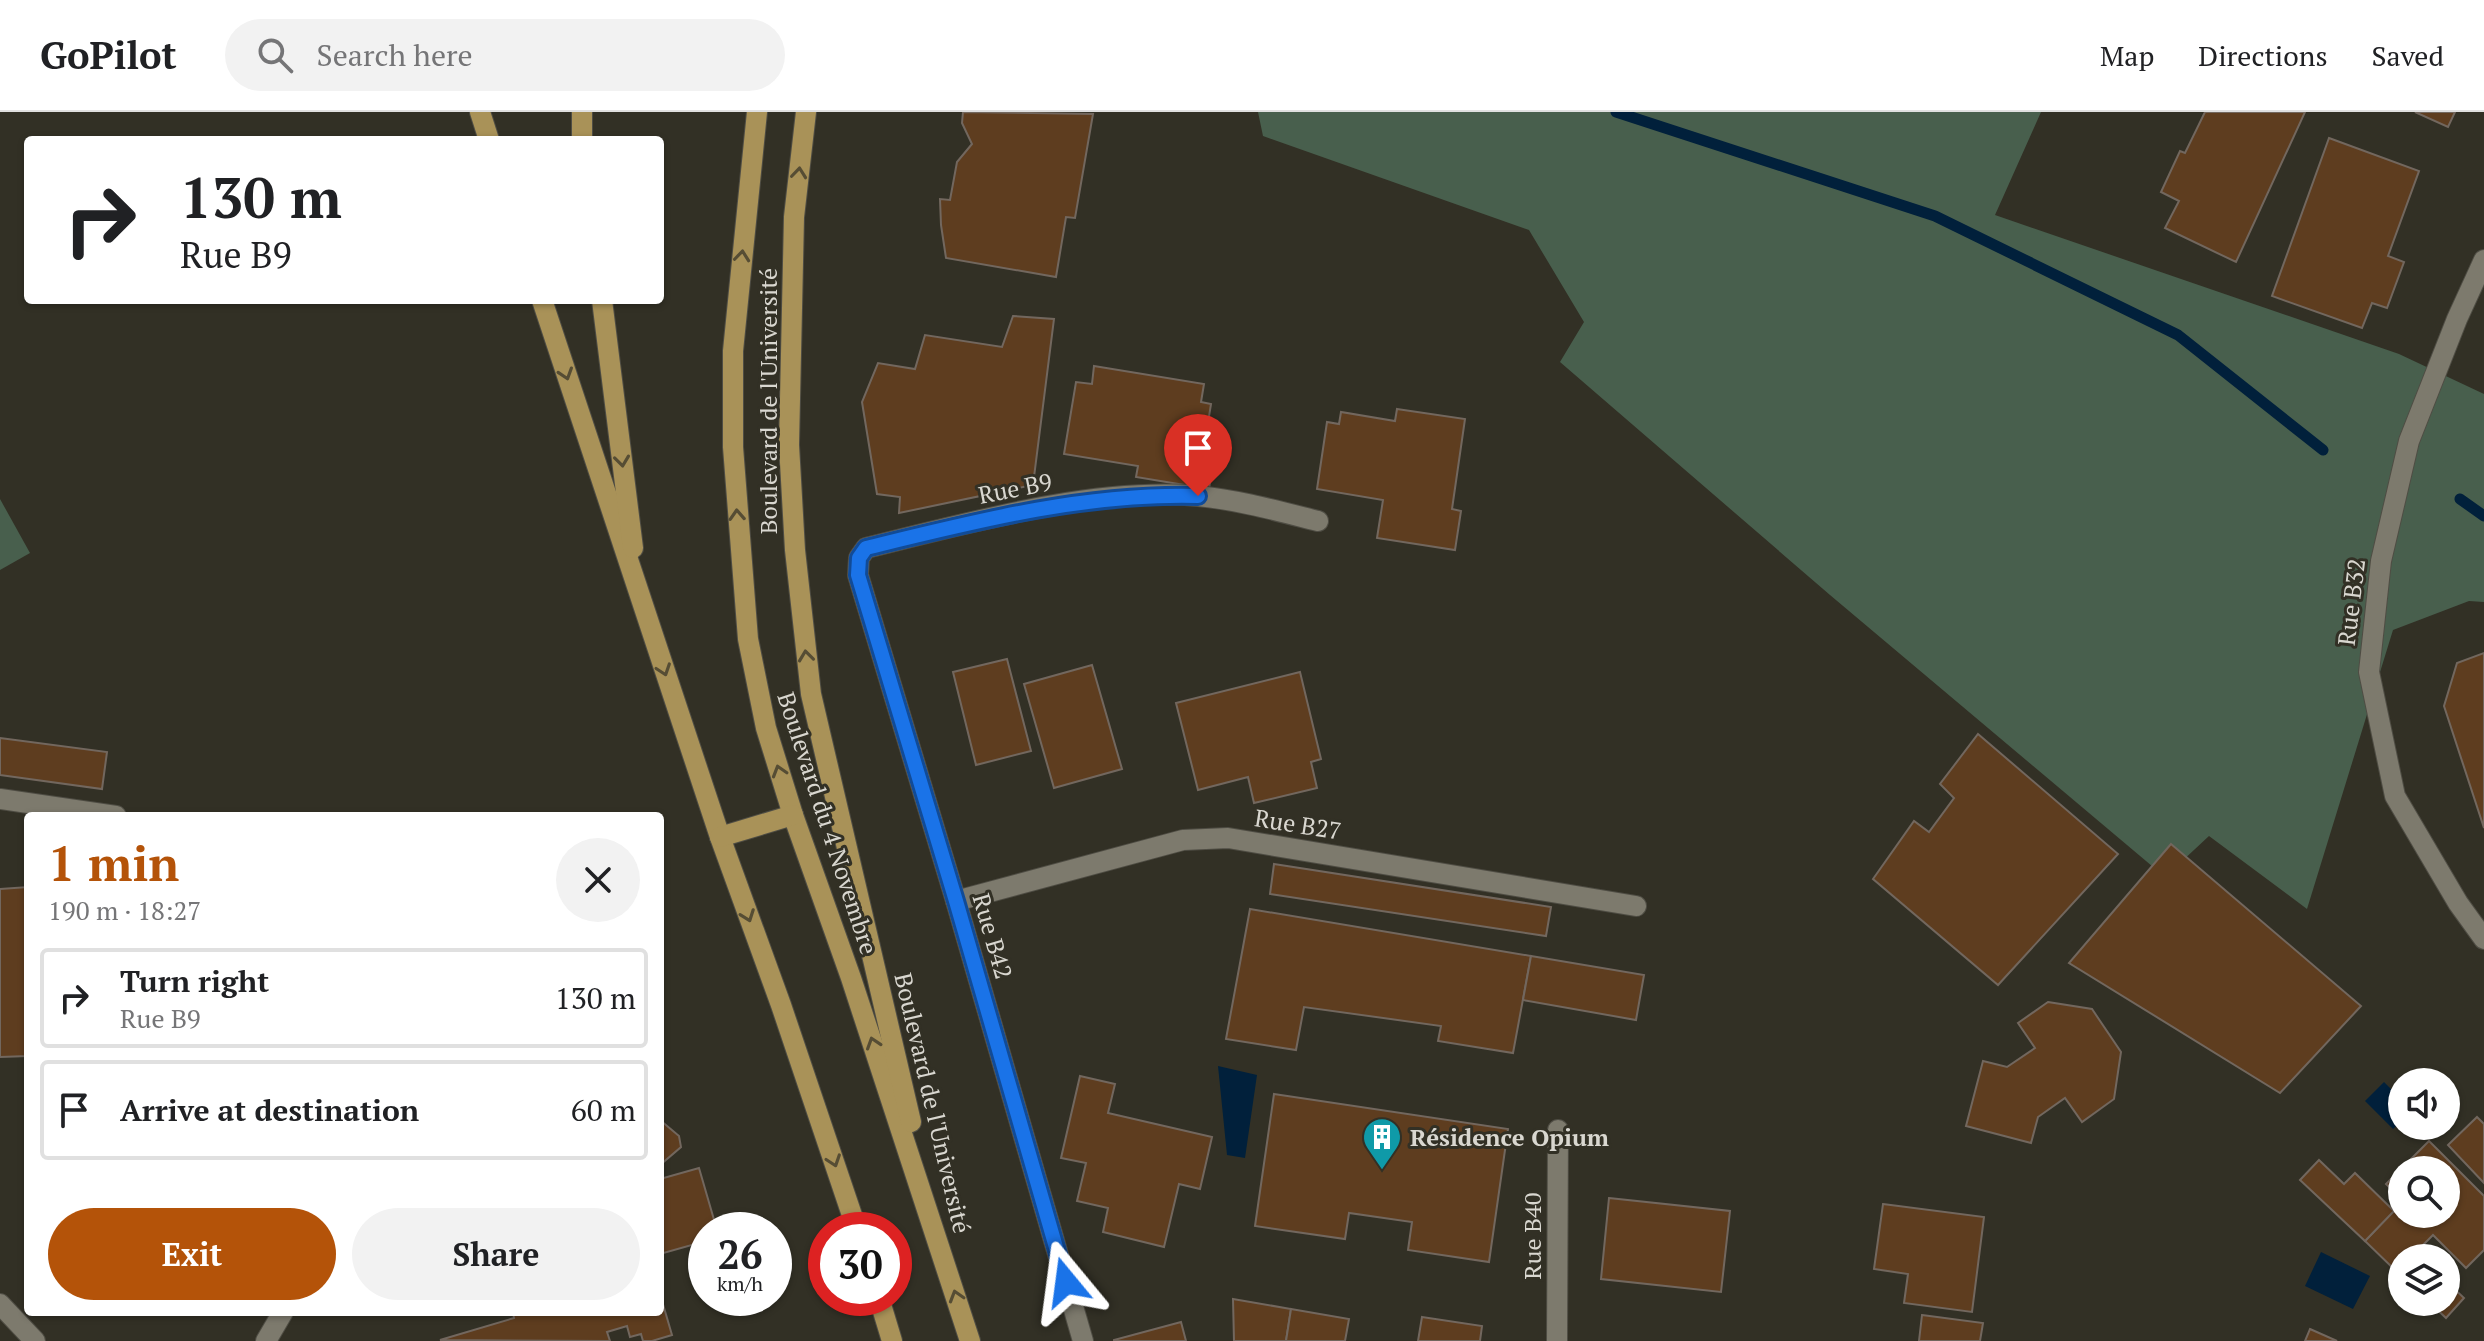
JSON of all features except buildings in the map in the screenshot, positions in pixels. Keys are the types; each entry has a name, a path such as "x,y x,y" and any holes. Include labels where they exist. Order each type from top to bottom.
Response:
{"main road":[{"path":"480,112 488,136"},
{"path":"582,112 582,136"},
{"name":"Boulevard du 4 Novembre","path":"757,112 733,351 733,447 748,639 766,728 793,815 851,978 970,1341"},
{"name":"Boulevard de l'Université","path":"806,112 794,217 789,382 789,445 802,631 811,694 942,1250"},
{"path":"543,304 720,837 851,1212"},
{"path":"602,304 639,596"},
{"path":"720,837 793,815"},
{"path":"884,1316 892,1341"}],"street":[{"name":"Rue B32","path":"2484,260 2409,441 2381,561 2369,672 2395,796 2458,903 2484,939"},
{"name":"Rue B9","path":"866,548 1070,503 1148,495 1198,496 1253,505 1318,521"},
{"name":"Rue B42","path":"866,548 859,558 858,575 1083,1341"},
{"path":"0,799 89,812"},
{"name":"Rue B27","path":"956,901 1183,840 1228,838 1636,906"},
{"name":"Rue B40","path":"1557,1341 1558,1130"},
{"path":"0,1304 35,1341"},
{"path":"266,1341 281,1316"}],"green space":[{"path":"1258,112 2041,112 1995,215 2399,354 2484,394 2484,602 2469,601 2393,630 2307,909 2209,836 2165,877 1830,595 1560,362 1584,322 1529,230 1263,136"},
{"path":"0,499 30,553 0,570"}],"water":[{"path":"1218,1066 1257,1075 1245,1158 1227,1155"},
{"path":"2384,1082 2388,1086 2388,1124 2365,1101"},
{"path":"2321,1252 2370,1276 2353,1309 2305,1286"}],"waterway":[{"path":"1616,112 1935,216 2178,335 2323,450"},
{"path":"2460,499 2484,516"}],"place":[{"name":"Résidence Opium","path":"1382,1171"}],"route":[{"path":"1066,1282 858,575 859,558 866,548 1070,503 1148,495 1198,496"}]}
